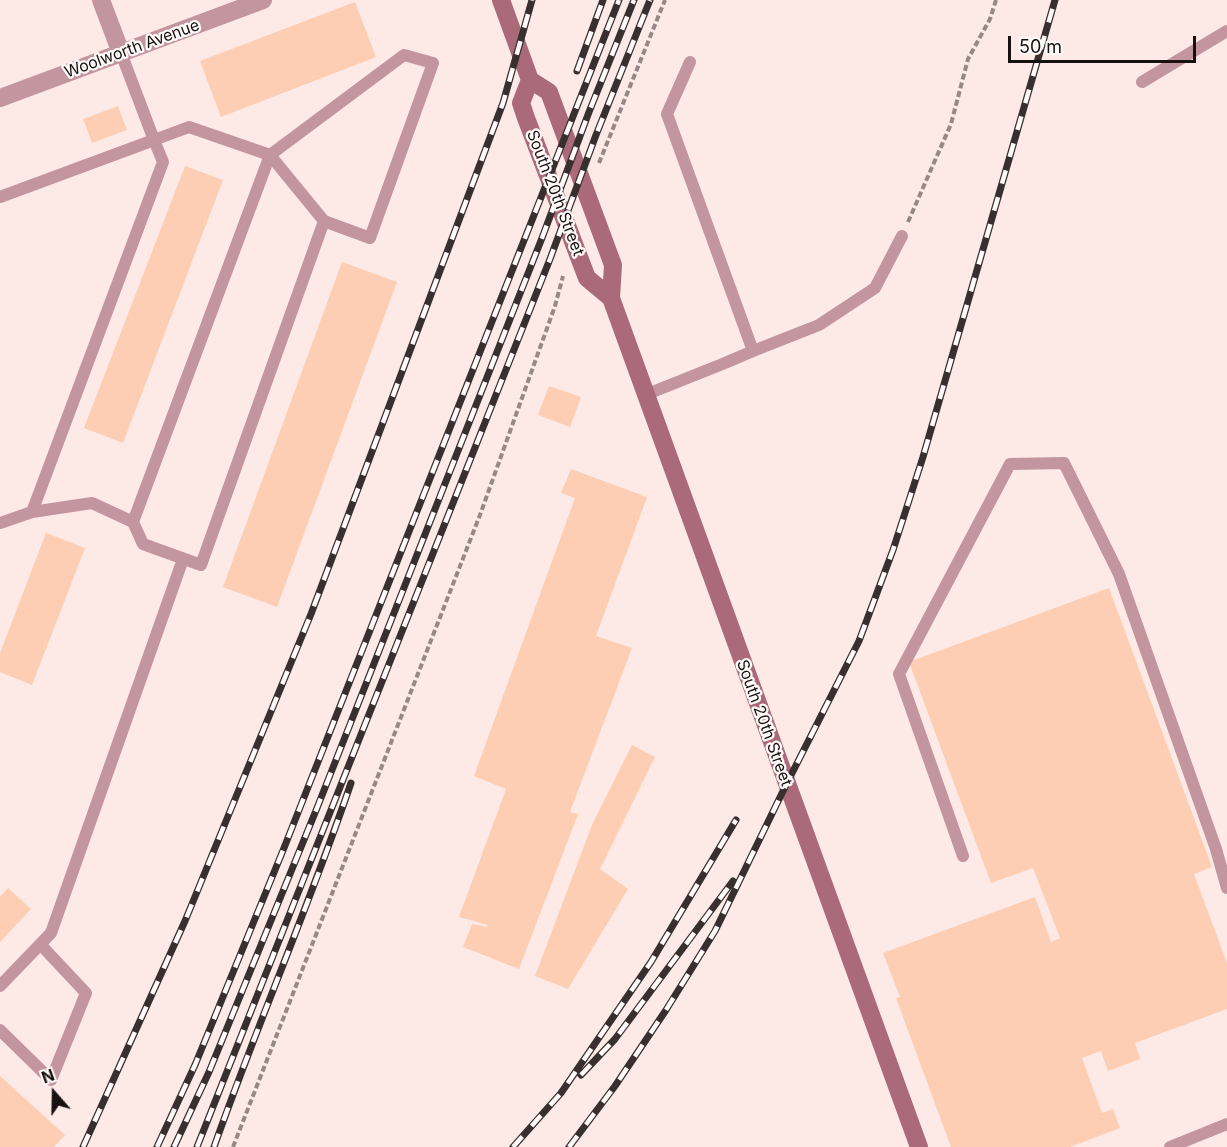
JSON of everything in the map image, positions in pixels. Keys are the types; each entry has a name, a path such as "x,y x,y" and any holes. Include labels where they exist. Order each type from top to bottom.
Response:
{"street":[{"path":"101,0 121,53"},
{"name":"Woolworth Avenue","path":"0,98 263,0"},
{"name":"South 20th Street","path":"501,0 530,80 549,92 605,243 613,265 611,298 919,1147"},
{"name":"South 20th Street","path":"530,80 521,103 526,118 587,278 611,298"}],"lane":[{"path":"1142,82 1227,31"},
{"path":"32,512 163,162 121,53"},
{"path":"0,197 189,127 270,155 324,220 370,238 433,63 404,55 270,155 133,522"},
{"path":"690,62 667,114 753,351"},
{"path":"0,523 32,512 92,503 133,522 143,544 201,565 324,220"},
{"path":"645,394 819,325 875,288 902,236"},
{"path":"963,856 899,674 1010,464 1064,463 1119,574 1216,849 1227,888"},
{"path":"0,986 51,933 183,559"},
{"path":"0,1030 51,1080 86,993 40,944"},
{"path":"1170,1147 1227,1124"}],"path":[{"path":"605,144 665,0"},
{"path":"902,236 951,124 968,59 990,19 996,0"},
{"path":"233,1147 480,516 555,306 564,272"}],"building":[{"path":"355,2 376,57 221,117 200,61"},
{"path":"118,106 127,130 92,143 83,119"},
{"path":"185,166 223,180 123,443 84,428"},
{"path":"342,262 397,282 277,607 223,587"},
{"path":"549,386 581,397 570,427 538,415"},
{"path":"571,469 647,497 596,636 632,648 570,812 578,814 519,969 463,947 472,924 487,927 488,925 459,917 506,789 474,776 575,498 561,493"},
{"path":"46,533 85,548 32,685 0,672 0,653"},
{"path":"1109,588 1212,867 1194,874 1227,963 1227,1009 1135,1043 1140,1059 1108,1071 1101,1051 1082,1058 1102,1113 1113,1109 1120,1128 1070,1147 951,1147 896,998 900,997 883,953 1035,897 1051,942 1060,938 1033,868 991,883 909,662"},
{"path":"632,745 655,757 600,869 628,889 568,989 535,976 592,825"},
{"path":"8,888 31,909 0,942 0,897"},
{"path":"0,1076 65,1135 54,1147 0,1147"}],"railway":[{"path":"83,1147 185,921 311,614 503,103 532,0"},
{"path":"577,71 603,0"},
{"path":"157,1147 195,1065 284,848 619,0"},
{"path":"174,1147 209,1072 317,808 634,0"},
{"path":"197,1147 550,259 650,0"},
{"path":"569,1147 615,1086 715,931 859,641 893,550 923,457 1055,0"},
{"path":"214,1147 351,783"},
{"path":"513,1147 561,1093 651,962 736,820"},
{"path":"581,1075 615,1039 733,881"}]}
